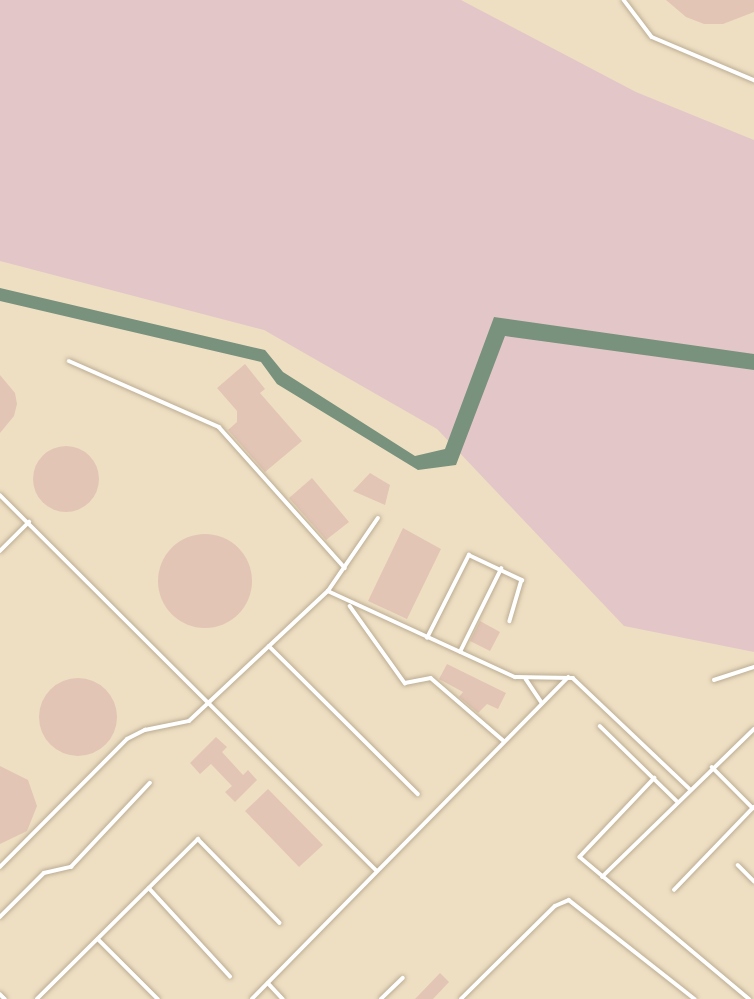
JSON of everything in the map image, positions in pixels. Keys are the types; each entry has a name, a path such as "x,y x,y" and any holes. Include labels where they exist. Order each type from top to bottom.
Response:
{"lane":[{"path":"624,0 652,37 754,80"},
{"path":"69,361 219,427 345,569"},
{"path":"0,495 377,871"},
{"path":"0,867 127,740 145,730 183,725 328,592 377,517"},
{"path":"0,551 29,522"},
{"path":"428,638 469,555 523,580 510,621"},
{"path":"460,652 501,569"},
{"path":"328,592 348,604 526,678 568,677 580,682 690,789"},
{"path":"348,604 405,683 431,678 504,741"},
{"path":"269,646 418,794"},
{"path":"714,680 754,667"},
{"path":"252,999 568,677"},
{"path":"526,678 542,703"},
{"path":"600,726 678,802"},
{"path":"602,877 754,729"},
{"path":"674,890 754,808 712,767"},
{"path":"654,778 583,851 584,862 749,999"},
{"path":"0,917 44,873 71,867 150,783"},
{"path":"37,999 198,839 279,923"},
{"path":"738,865 754,881"},
{"path":"149,888 230,976"},
{"path":"461,999 555,906 569,900 692,998"},
{"path":"97,939 158,999"},
{"path":"381,999 402,978"},
{"path":"268,983 283,999"},
{"path":"0,994 5,999"}],"shaded area":[{"path":"0,0 461,0 636,92 754,140 754,652 624,626 437,429 264,330 0,261"},
{"path":"0,288 265,350 283,372 415,456 445,449 494,317 754,354 754,370 505,336 456,465 418,470 277,384 261,362 0,301"}],"building":[{"path":"666,0 754,0 754,12 723,24 704,24 686,17"},
{"path":"245,364 265,389 260,393 302,441 265,472 228,430 237,422 237,411 217,388"},
{"path":"0,375 15,393 17,404 14,416 0,433"},
{"path":"59,446 73,446 85,451 94,460 99,479 97,492 90,503 73,512 59,512 47,507 38,498 33,486 33,472 38,460 47,451"},
{"path":"370,473 390,485 385,505 353,491"},
{"path":"312,478 349,522 326,540 289,498"},
{"path":"403,528 441,549 407,619 368,601"},
{"path":"205,534 223,538 238,548 248,563 252,581 248,599 238,614 223,624 205,628 187,624 172,614 162,599 158,581 162,563 172,548 187,538"},
{"path":"480,621 500,632 490,651 470,641"},
{"path":"447,664 506,693 498,709 487,704 478,713 459,697 463,692 439,679"},
{"path":"70,678 86,678 100,684 111,695 117,709 117,725 111,739 100,750 86,756 70,756 56,750 45,739 39,725 39,709 45,695 56,684"},
{"path":"216,737 227,747 222,752 243,775 248,770 257,780 235,802 225,792 232,786 211,764 200,774 190,763"},
{"path":"0,766 28,780 37,806 27,831 0,844"},
{"path":"268,789 323,845 299,867 245,811"},
{"path":"440,973 449,982 433,999 415,999"}]}
